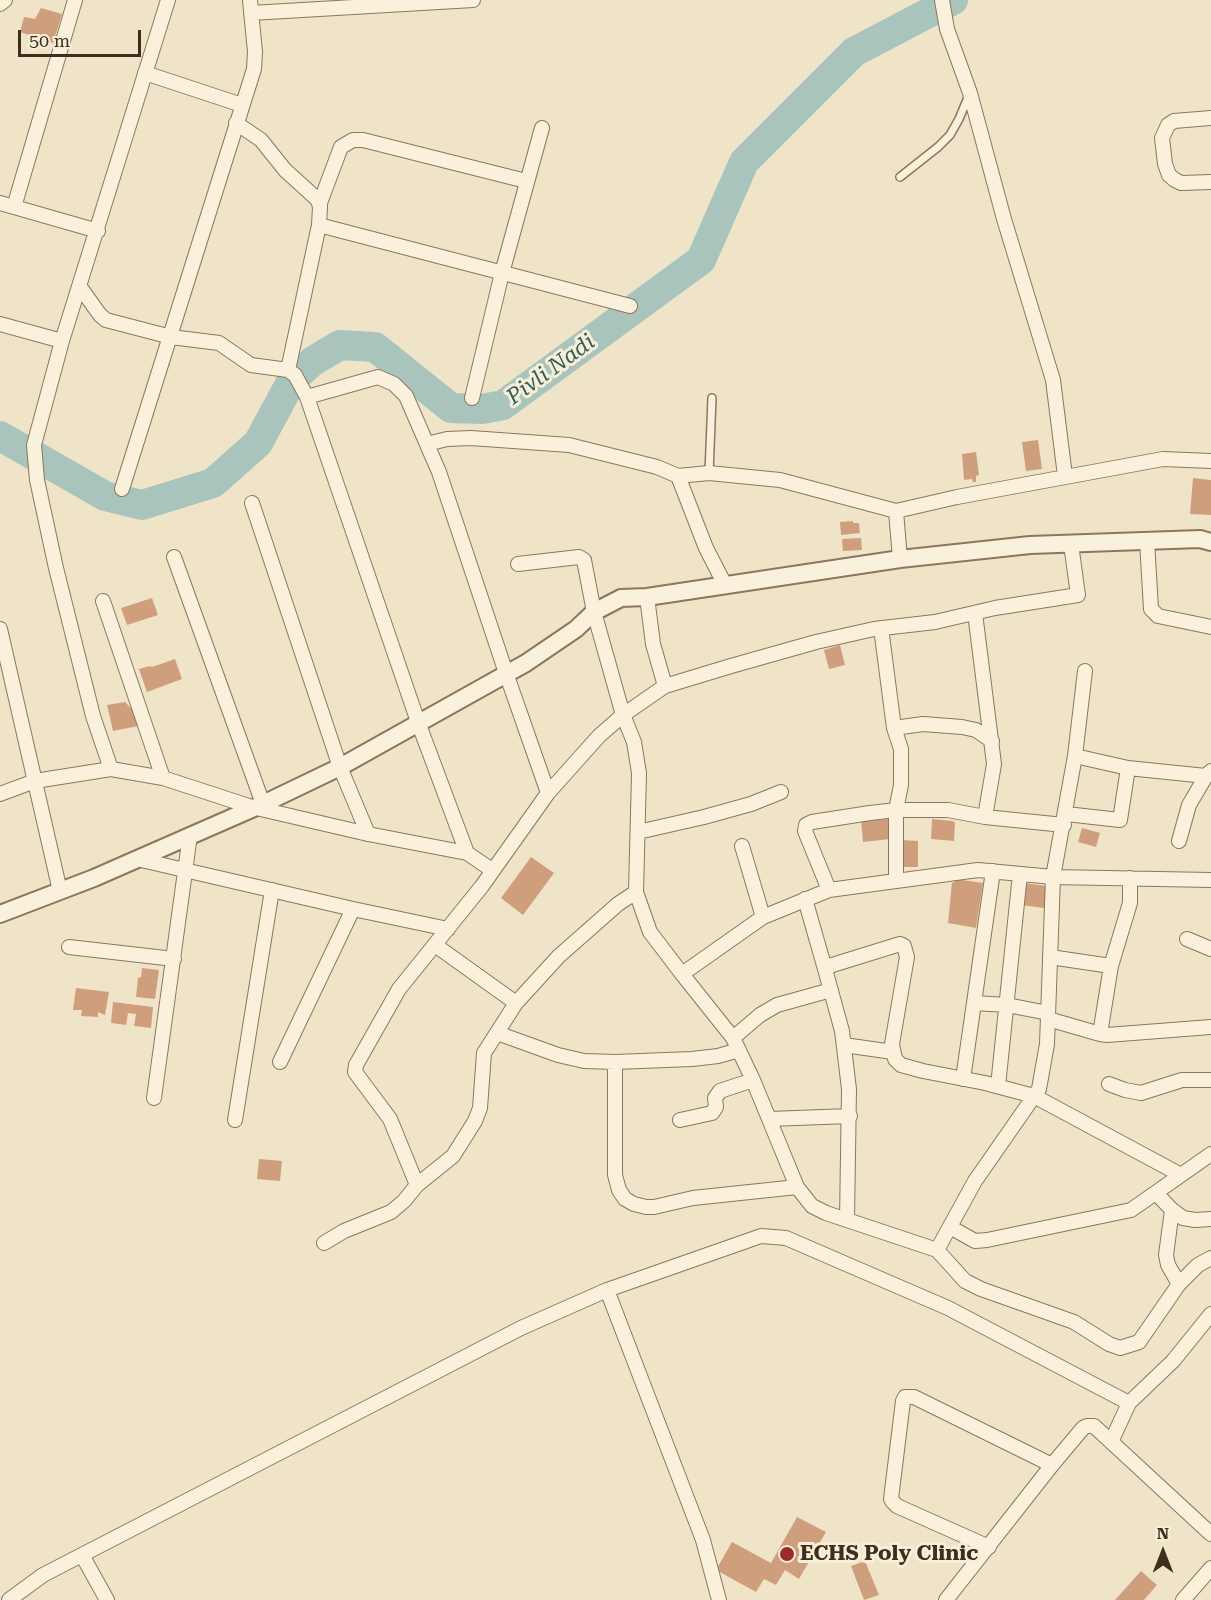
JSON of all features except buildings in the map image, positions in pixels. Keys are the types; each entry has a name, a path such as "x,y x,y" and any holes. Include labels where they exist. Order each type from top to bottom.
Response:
{"street":[{"path":"0,4 5,0"},
{"path":"14,207 75,0"},
{"path":"111,770 93,716 37,480 34,445 62,341 168,0"},
{"path":"122,489 254,69 255,52 250,7 473,0"},
{"path":"942,0 948,29 970,93 1004,219 1053,380 1065,476"},
{"path":"146,73 242,105"},
{"path":"1209,184 1181,183 1169,175 1162,138 1164,130 1174,121 1211,118"},
{"path":"236,123 261,140 285,170 320,203"},
{"path":"472,398 502,273 542,128"},
{"path":"291,372 319,225 320,203 341,147 353,140 363,140 526,181"},
{"path":"0,203 98,231"},
{"path":"319,225 630,306"},
{"path":"80,287 106,320 171,337 219,343 250,365 291,372 306,393 418,722 467,853"},
{"path":"0,324 62,341"},
{"path":"306,393 378,377 387,379 406,396 439,472 548,793"},
{"path":"427,444 447,439 471,438 569,445 657,467 678,476 709,473 780,480 896,511 1065,476 1163,459 1211,461"},
{"path":"678,476 706,548 725,585"},
{"path":"252,503 340,767 368,834"},
{"path":"896,511 900,559"},
{"path":"0,914 137,859 340,767 526,663 576,629 594,612 621,598 647,597 900,559 1030,545 1200,539 1211,542"},
{"path":"1147,541 1151,609 1158,616 1211,627"},
{"path":"417,1185 390,1119 355,1072 356,1065 399,989 448,929 548,793 599,736 623,715 665,686 816,642 881,628 936,622 975,613 1078,596 1071,544"},
{"path":"174,557 258,806"},
{"path":"518,564 582,558 594,612 623,715 634,742 639,773 636,892 650,932 736,1044 797,1187 812,1206 937,1250 965,1281 1074,1322 1109,1344 1120,1348 1139,1342 1179,1284 1198,1265 1211,1258"},
{"path":"647,597 653,644 665,686"},
{"path":"103,601 163,778"},
{"path":"975,613 994,764 986,817"},
{"path":"881,628 894,728 901,749 901,785 896,810 897,880"},
{"path":"0,629 60,891"},
{"path":"937,1250 975,1181 1039,1089 1047,1044 1053,877 1076,756 1085,671"},
{"path":"894,728 923,724 962,726 976,730 992,741"},
{"path":"1076,756 1128,768 1208,774 1189,805 1179,841"},
{"path":"829,890 805,831 806,825 812,822 896,810 948,810 986,817 1120,820 1128,768"},
{"path":"0,794 35,781 111,770 163,778 258,806 368,834 467,853 492,870"},
{"path":"638,832 751,804 781,792"},
{"path":"154,1098 190,835"},
{"path":"742,846 763,917"},
{"path":"137,859 448,929"},
{"path":"682,974 763,917 829,890 978,870 1053,877 1211,880"},
{"path":"963,1079 993,872"},
{"path":"999,1086 1020,874"},
{"path":"1101,1034 1111,966 1130,903 1130,879"},
{"path":"235,1120 272,890"},
{"path":"324,1243 344,1231 391,1212 417,1185 453,1156 475,1121 480,1108 484,1053 516,1003 559,956 618,904 636,892"},
{"path":"805,899 844,1045 850,1116 847,1220"},
{"path":"280,1062 353,909"},
{"path":"1187,939 1211,949"},
{"path":"825,969 900,944 904,946 907,957 892,1044 893,1052 901,1065 1034,1096 1180,1175"},
{"path":"435,945 516,1003"},
{"path":"69,947 174,959"},
{"path":"1050,957 1111,966"},
{"path":"497,1033 558,1055 584,1061 615,1062 718,1056 736,1044 760,1015 777,1005 831,990"},
{"path":"974,1003 1007,1005 1107,1035 1211,1027"},
{"path":"844,1045 893,1052"},
{"path":"615,1062 615,1174 619,1190 625,1199 646,1208 693,1198 797,1187"},
{"path":"681,1120 712,1113 716,1107 715,1098 720,1090 753,1080"},
{"path":"1109,1084 1140,1093 1182,1080 1211,1080"},
{"path":"769,1119 850,1116"},
{"path":"950,1227 975,1241 987,1240 1131,1210 1211,1154"},
{"path":"1156,1193 1183,1218 1211,1220"},
{"path":"1172,1210 1166,1255 1168,1265 1179,1284"},
{"path":"9,1600 43,1575 521,1328 607,1290 761,1236 786,1238 948,1308 1129,1403"},
{"path":"607,1290 703,1540 719,1600"},
{"path":"1111,1442 1129,1403 1173,1361 1211,1314"},
{"path":"989,1547 897,1506 891,1499 905,1398 914,1397 1052,1465"},
{"path":"946,1600 1083,1428 1094,1426 1211,1534"},
{"path":"82,1555 107,1600"},
{"path":"1183,1600 1211,1568"}],"lane":[{"path":"900,177 950,135 970,93"},
{"path":"709,473 712,398"}],"waterway":[{"name":"Pivli Nadi","path":"0,436 105,496 142,505 213,483 258,443 292,380 313,361 340,345 375,347 451,408 482,409 503,405 701,260 744,162 854,52 953,0"}],"place":[{"name":"ECHS Poly Clinic","path":"787,1554"}]}
